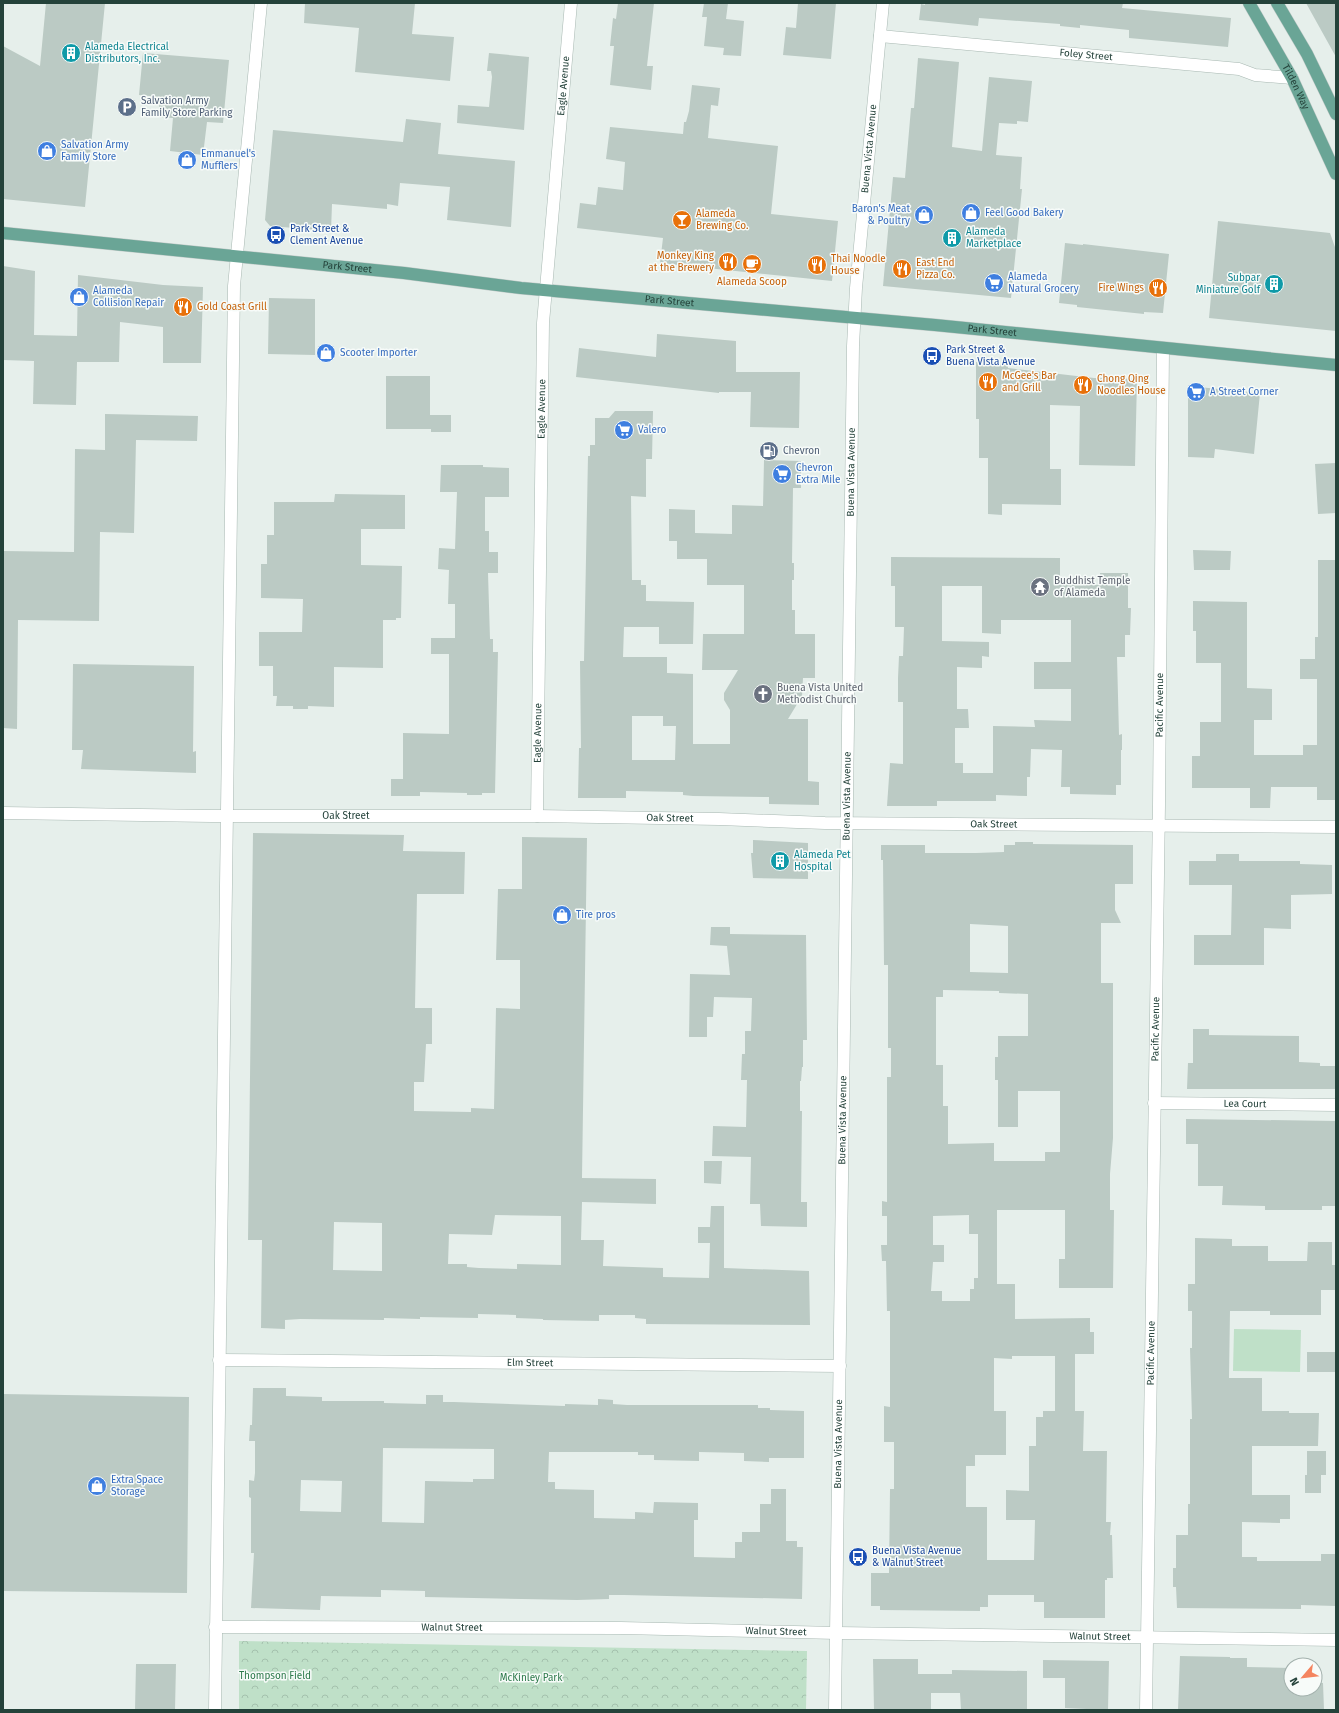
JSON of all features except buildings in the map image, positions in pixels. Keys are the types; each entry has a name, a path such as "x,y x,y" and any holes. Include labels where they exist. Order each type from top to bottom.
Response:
{"main road":[{"name":"Tilden Way","path":"1249,3 1292,78 1336,174"},
{"path":"1277,3 1307,54 1336,114"},
{"name":"Park Street","path":"3,233 237,256 546,290 854,318 1336,365"}],"street":[{"path":"215,1710 226,816 230,692 234,286 261,3"},
{"name":"Eagle Avenue","path":"537,816 543,323 571,3"},
{"name":"Buena Vista Avenue","path":"835,1710 854,318 883,3"},
{"name":"Foley Street","path":"880,36 1239,69 1255,75 1292,78"},
{"name":"Pacific Avenue","path":"1146,1710 1163,349"},
{"name":"Oak Street","path":"3,813 226,816 537,816 847,823 1158,827 1336,827"},
{"name":"Lea Court","path":"1154,1103 1336,1105"},
{"name":"Elm Street","path":"220,1360 840,1366"},
{"name":"Walnut Street","path":"216,1627 621,1628 837,1633 1336,1640"}],"green space":[{"path":"1234,1329 1301,1330 1300,1372 1233,1371"},
{"path":"239,1641 807,1651 806,1710 239,1710"}],"place":[{"name":"Alameda Electrical Distributors, Inc.","path":"71,53"},
{"name":"Salvation Army Family Store Parking","path":"127,107"},
{"name":"Salvation Army Family Store","path":"47,151"},
{"name":"Emmanuel's Mufflers","path":"187,160"},
{"name":"Feel Good Bakery","path":"971,213"},
{"name":"Baron's Meat & Poultry","path":"924,215"},
{"name":"Alameda Brewing Co.","path":"682,220"},
{"name":"Park Street & Clement Avenue","path":"276,235"},
{"name":"Alameda Marketplace","path":"952,238"},
{"name":"Monkey King at the Brewery","path":"728,262"},
{"name":"Alameda Scoop","path":"752,264"},
{"name":"Thai Noodle House","path":"817,265"},
{"name":"East End Pizza Co.","path":"902,269"},
{"name":"Alameda Natural Grocery","path":"994,283"},
{"name":"Subpar Miniature Golf","path":"1274,284"},
{"name":"Fire Wings","path":"1158,288"},
{"name":"Alameda Collision Repair","path":"79,297"},
{"name":"Gold Coast Grill","path":"183,307"},
{"name":"Scooter Importer","path":"326,353"},
{"name":"Park Street & Buena Vista Avenue","path":"932,356"},
{"name":"McGee's Bar and Grill","path":"988,382"},
{"name":"Chong Qing Noodles House","path":"1083,385"},
{"name":"A Street Corner","path":"1196,392"},
{"name":"Valero","path":"624,430"},
{"name":"Chevron","path":"769,451"},
{"name":"Chevron Extra Mile","path":"782,474"},
{"name":"Buddhist Temple of Alameda","path":"1040,587"},
{"name":"Buena Vista United Methodist Church","path":"763,694"},
{"name":"Alameda Pet Hospital","path":"780,861"},
{"name":"Tire pros","path":"562,915"},
{"name":"Extra Space Storage","path":"97,1486"},
{"name":"Buena Vista Avenue & Walnut Street","path":"858,1557"}],"park label":[{"name":"Thompson Field","path":"275,1676"},
{"name":"McKinley Park","path":"531,1678"}]}
